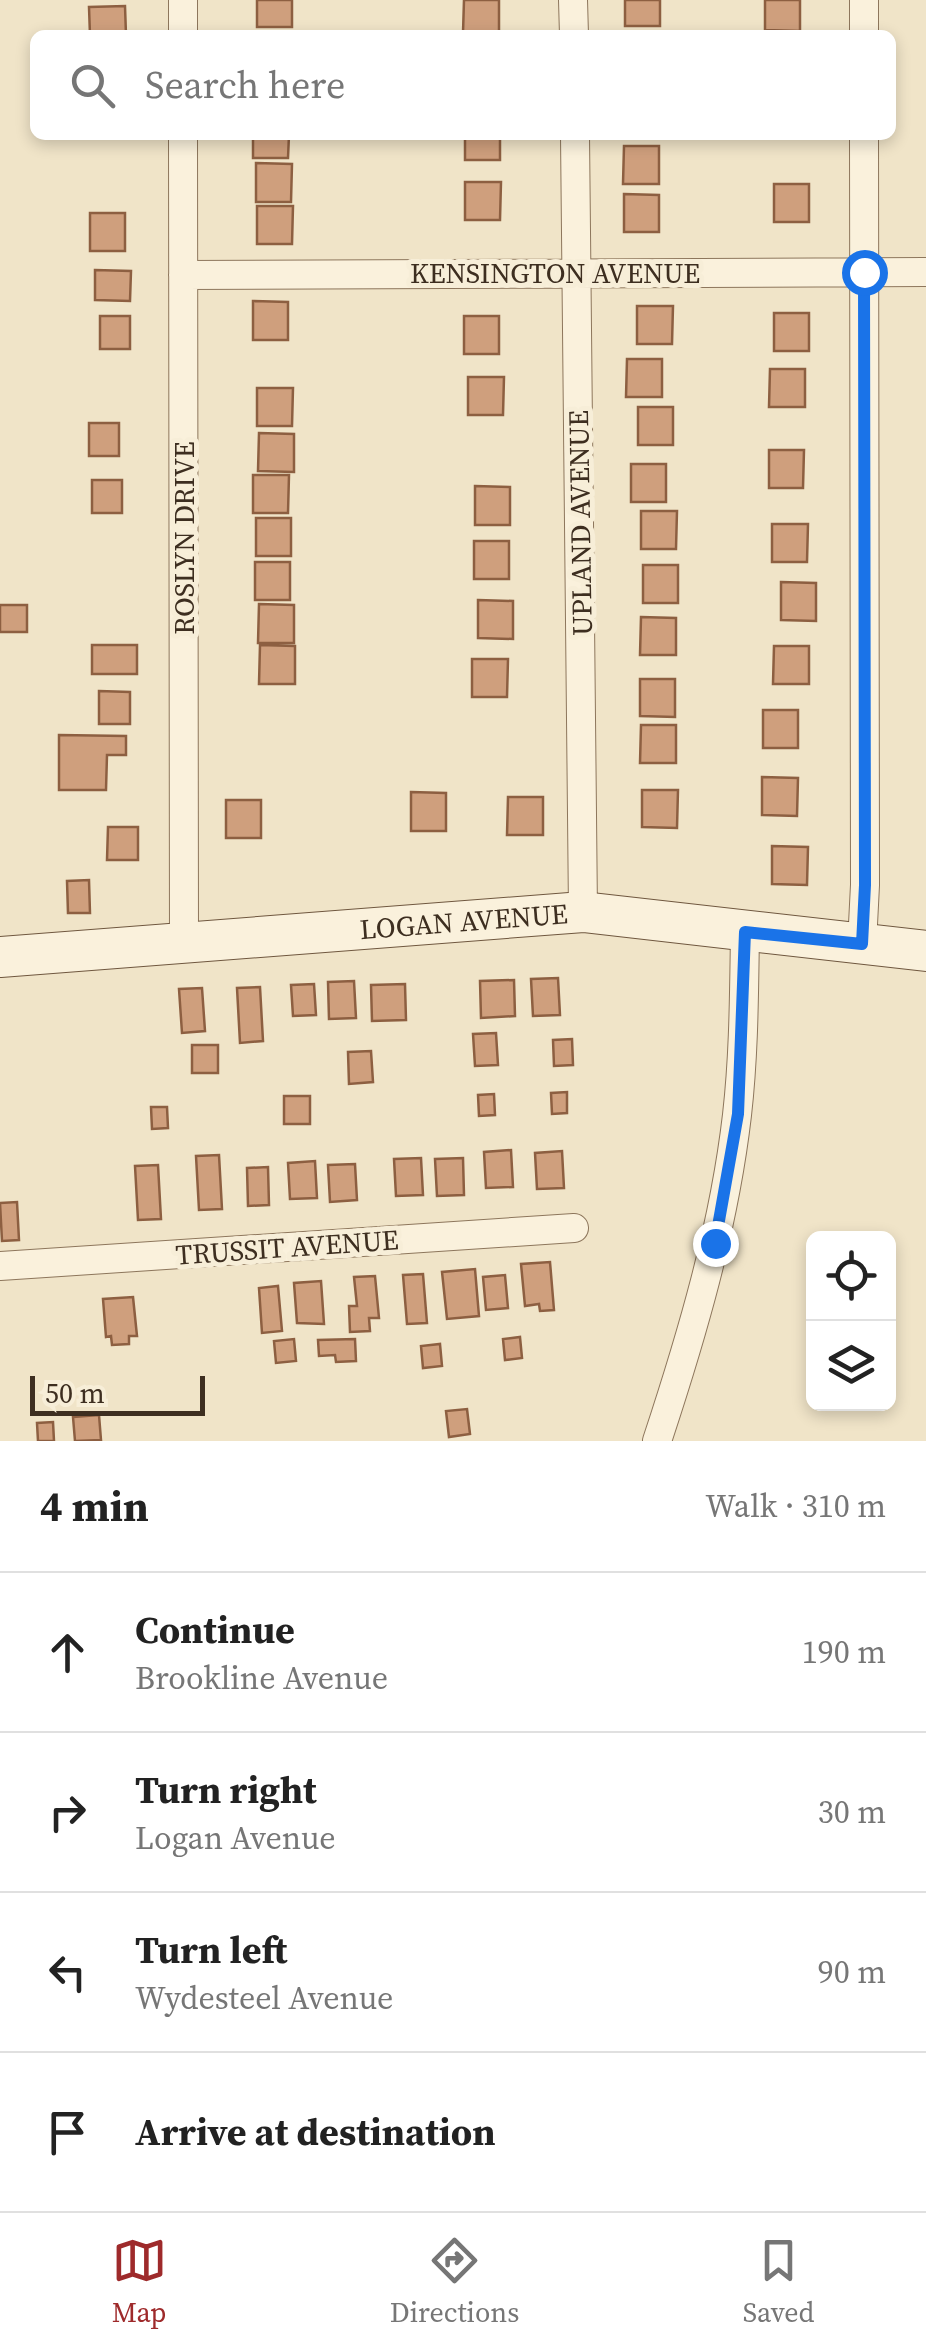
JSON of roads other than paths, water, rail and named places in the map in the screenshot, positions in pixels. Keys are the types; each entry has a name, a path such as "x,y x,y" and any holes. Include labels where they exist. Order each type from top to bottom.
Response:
{"street":[{"path":"183,0 183,30"},
{"path":"573,0 574,30"},
{"path":"864,0 864,30"},
{"name":"ROSLYN DRIVE","path":"183,140 184,942"},
{"name":"UPLAND AVENUE","path":"575,140 583,912"},
{"path":"862,944 864,140"},
{"name":"KENSINGTON AVENUE","path":"183,275 926,272"},
{"name":"LOGAN AVENUE","path":"0,956 583,912 926,951"},
{"path":"657,1441 684,1360 728,1179 742,1054 745,932"},
{"name":"TRUSSIT AVENUE","path":"0,1266 574,1228"}]}
